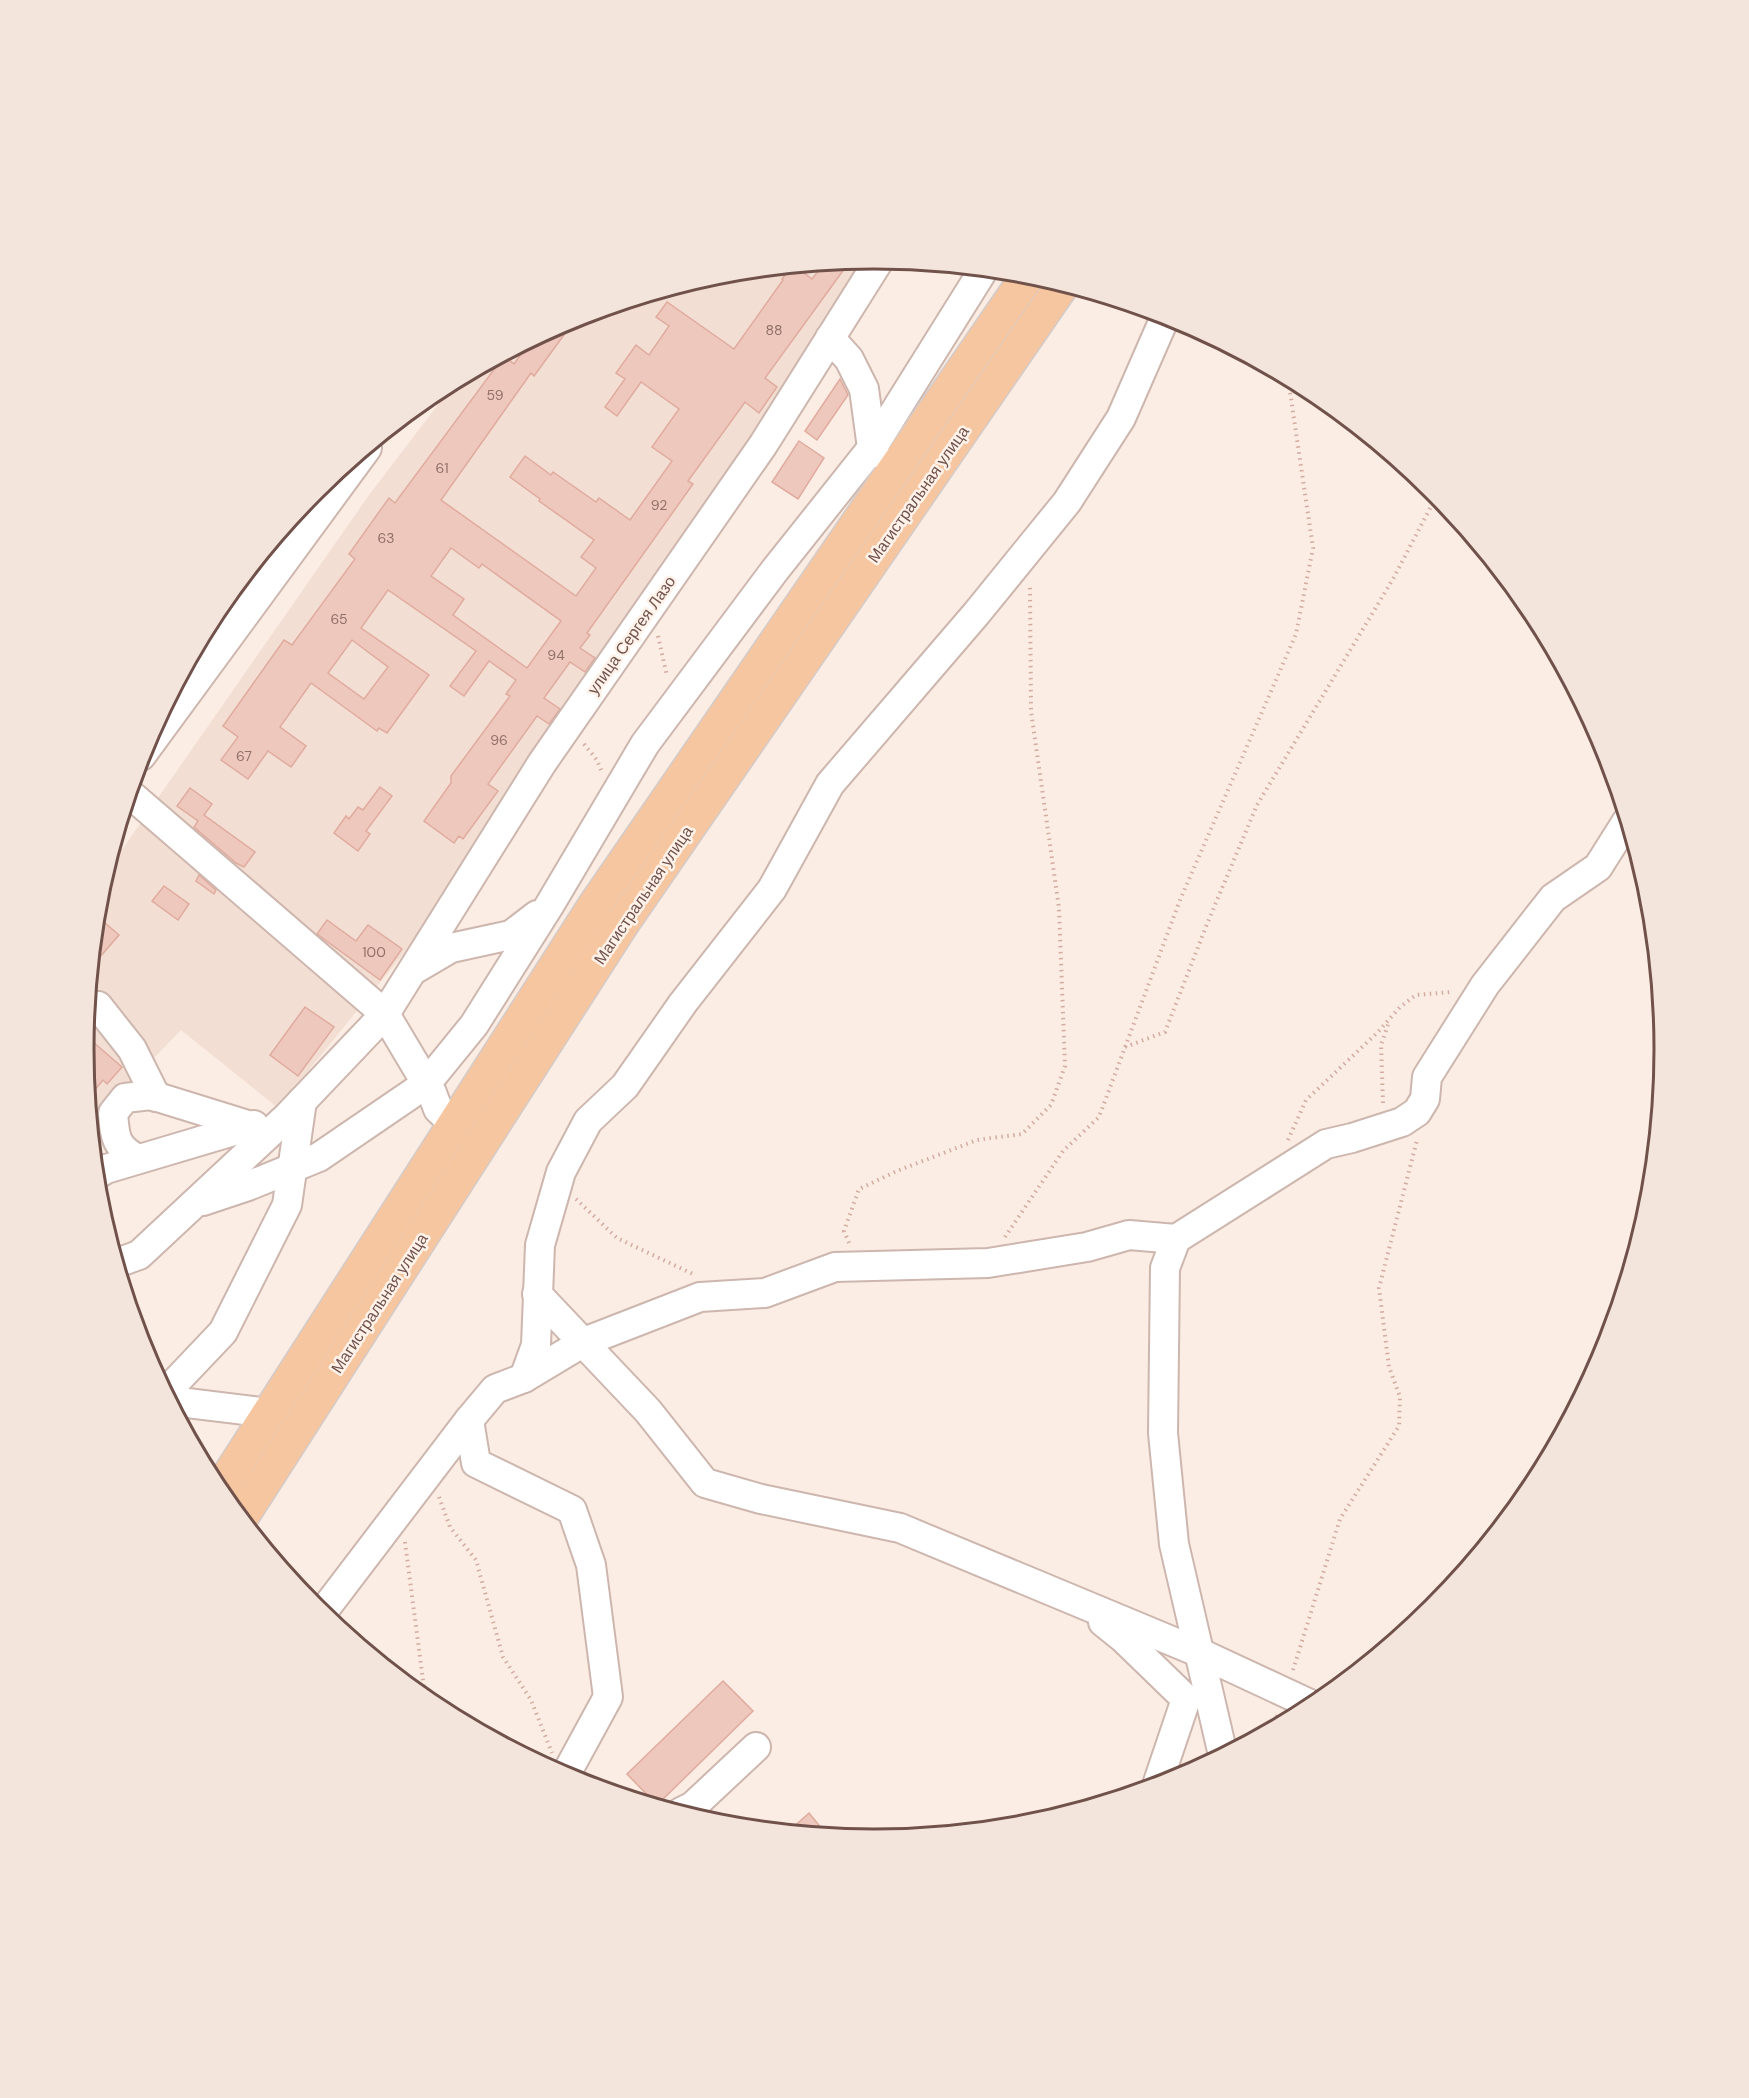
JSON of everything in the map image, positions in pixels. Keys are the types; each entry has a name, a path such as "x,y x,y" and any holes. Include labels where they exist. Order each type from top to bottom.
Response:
{"main road":[{"name":"Магистральная улица","path":"225,1481 594,905 883,460 1022,283"},
{"name":"Магистральная улица","path":"246,1510 622,924 1058,292"}],"street":[{"name":"улица Сергея Лазо","path":"128,1259 192,1205 295,1108 385,1014 542,763 763,445 874,269"},
{"path":"192,1205 248,1186 319,1157 426,1084 474,1025 549,906 645,744 775,570 883,460 980,277"},
{"path":"524,1378 536,1345 540,1245 561,1172 588,1121 625,1086 683,1003 772,889 830,784 976,614 1067,502 1121,418 1162,324"},
{"path":"830,338 849,359 864,389 883,460"},
{"path":"169,718 348,474"},
{"path":"136,799 385,1014 438,1109 454,1124"},
{"path":"1221,1748 1174,1544 1163,1433 1165,1268 1176,1239 1326,1144 1402,1122 1418,1112 1425,1099 1427,1077 1485,985 1553,898 1598,867 1623,829"},
{"path":"411,971 451,948 511,935 549,906"},
{"path":"98,1006 132,1049 156,1097"},
{"path":"138,1159 125,1152 116,1139 113,1113 125,1098 151,1095 251,1126"},
{"path":"104,1170 251,1126 295,1108 287,1205 223,1332 172,1386"},
{"path":"328,1605 495,1389 524,1378 584,1342 700,1298 765,1293 835,1267 988,1263 1087,1247 1129,1235 1176,1239"},
{"path":"537,1294 648,1411 705,1483 761,1499 900,1528 1198,1652 1303,1701"},
{"path":"179,1402 269,1413"},
{"path":"469,1420 476,1463 572,1510 591,1565 608,1697 560,1763"},
{"path":"341,1618 403,1532 434,1484 448,1448"},
{"path":"1079,1602 1123,1638 1186,1699 1221,1748"},
{"path":"1160,1775 1186,1699"},
{"path":"692,1807 756,1747"}],"path":[{"path":"988,1263 1063,1151 1099,1118 1180,900 1296,634 1313,548 1290,389"},
{"path":"1125,1047 1166,1032 1207,924 1257,805 1393,579 1432,504"},
{"path":"859,1266 844,1231 859,1189 897,1171 977,1140 1022,1134 1051,1105 1065,1066 1059,908 1031,711 1030,581"},
{"path":"651,606 666,668 672,708"},
{"path":"569,724 597,760 614,797"},
{"path":"1287,1142 1306,1100 1416,994 1448,993 1485,985"},
{"path":"1384,1128 1381,1045 1390,1018"},
{"path":"1278,1716 1340,1519 1400,1426 1400,1397 1389,1367 1379,1288 1420,1125 1418,1112"},
{"path":"558,1182 617,1238 704,1278"},
{"path":"434,1484 450,1527 477,1560 503,1657 531,1700 558,1762"},
{"path":"403,1532 424,1685"}],"shaded area":[{"path":"865,269 413,942 278,1108 181,1030 98,1116 94,1049 96,998 109,897 120,853 369,495 442,399 530,349 576,328 624,310 722,284 773,276"}],"building":[{"path":"843,270 765,378 777,387 759,413 745,402 688,481 693,484 587,633 590,635 580,648 595,658 585,672 570,662 544,698 560,709 549,724 537,716 488,784 498,791 463,839 459,836 454,843 424,821 451,783 451,776 510,696 506,694 516,680 489,661 464,696 450,686 476,651 388,590 361,628 429,675 387,733 379,728 377,731 311,683 280,727 306,746 291,767 268,751 248,779 221,760 238,737 223,726 284,640 292,645 355,559 349,554 389,498 395,503 495,369 509,360 514,364 521,354 565,333 534,376 531,373 441,500 576,596 596,568 581,557 594,540 539,501 540,499 510,477 525,456 551,475 553,472 596,502 599,498 630,520 672,461 652,447 679,409 641,382 617,416 605,407 625,379 616,373 636,345 649,355 669,326 656,317 667,302 734,349 785,275 804,273 812,279 818,272","holes":["451,548 479,568 482,564 561,621 527,668 453,615 464,599 431,576","352,640 388,667 364,699 328,673"]},
{"path":"840,379 848,395 817,440 805,431"},
{"path":"799,441 824,458 798,499 772,482"},
{"path":"380,787 392,796 366,831 370,834 358,851 334,833 346,816 349,819 358,807 363,810"},
{"path":"190,788 212,804 204,815 255,852 244,867 236,863 194,827 198,821 177,806"},
{"path":"199,875 216,890 214,894 196,881"},
{"path":"164,886 189,904 178,920 152,901"},
{"path":"327,920 356,941 368,925 402,949 380,980 317,934"},
{"path":"105,923 119,935 100,957"},
{"path":"305,1007 334,1027 298,1076 270,1055"},
{"path":"94,1043 122,1067 107,1084 103,1080 96,1089"},
{"path":"723,1681 753,1711 663,1799 647,1795 627,1774"},
{"path":"809,1813 820,1827 796,1824"}]}
